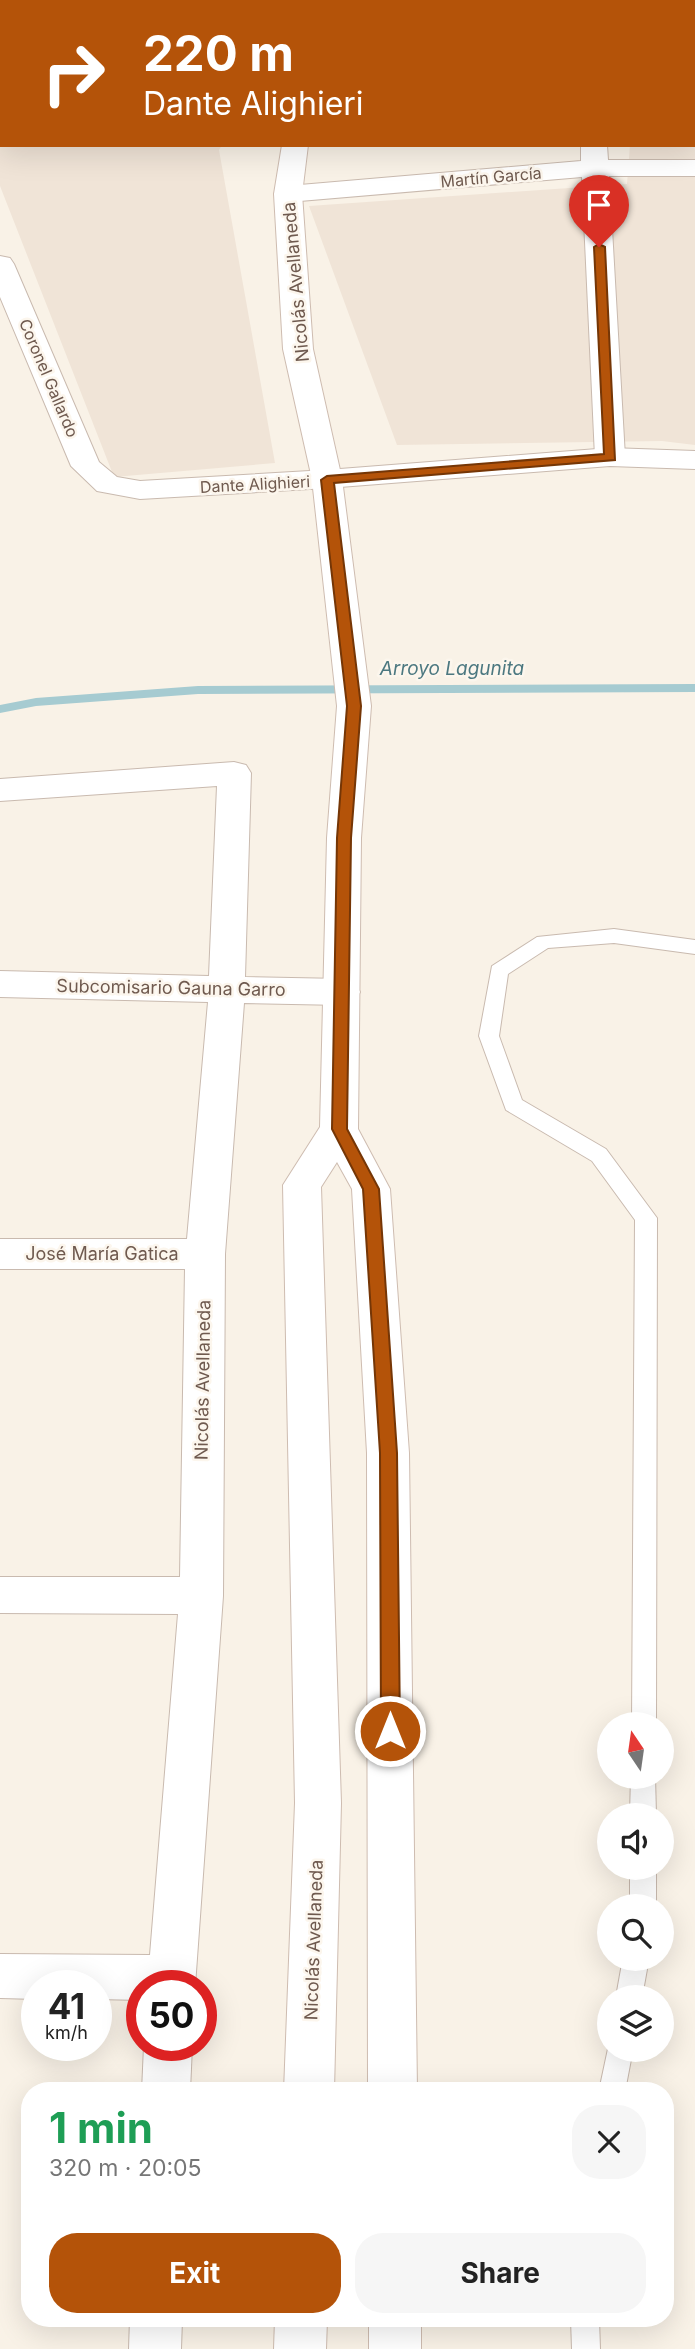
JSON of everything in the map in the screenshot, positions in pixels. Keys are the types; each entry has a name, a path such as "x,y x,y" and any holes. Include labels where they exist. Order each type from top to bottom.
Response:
{"street":[{"name":"Nicolás Avellaneda","path":"295,147 288,194 298,349 327,480 354,706 344,838 340,1129 371,1189 388,1453 393,2082"},
{"name":"Martín García","path":"288,194 595,157 695,168"},
{"path":"595,157 610,457"},
{"name":"Coronel Gallardo","path":"0,264 86,466 108,485"},
{"name":"Dante Alighieri","path":"108,485 140,490 327,480 610,457 695,460"},
{"name":"Nicolás Avellaneda","path":"0,790 234,773 227,988 205,1254 201,1596 172,1970"},
{"name":"Subcomisario Gauna Garro","path":"0,984 342,992"},
{"name":"Nicolás Avellaneda","path":"309,2082 318,1802 302,1185 340,1129"},
{"name":"José María Gatica","path":"0,1254 205,1254"},
{"path":"0,1595 201,1596"},
{"path":"0,1976 126,1980"},
{"path":"166,2082 167,2061"},
{"path":"155,2349 156,2327"},
{"path":"300,2349 301,2327"},
{"path":"395,2327 395,2349"}],"lane":[{"path":"643,1712 646,1217 599,1155 513,1105 489,1036 499,971 544,942 614,936 695,947"},
{"path":"614,2082 618,2062"},
{"path":"585,2327 586,2349"}],"shaded area":[{"path":"0,147 221,147 219,150 275,463 114,477 0,186"},
{"path":"630,147 695,147 695,445 662,441 397,445 309,206 627,184"}],"waterway":[{"name":"Arroyo Lagunita","path":"0,709 36,702 198,690 695,688"}],"route":[{"path":"390,1731 388,1453 371,1189 340,1129 344,838 354,706 327,480 610,457 599,247"}]}
